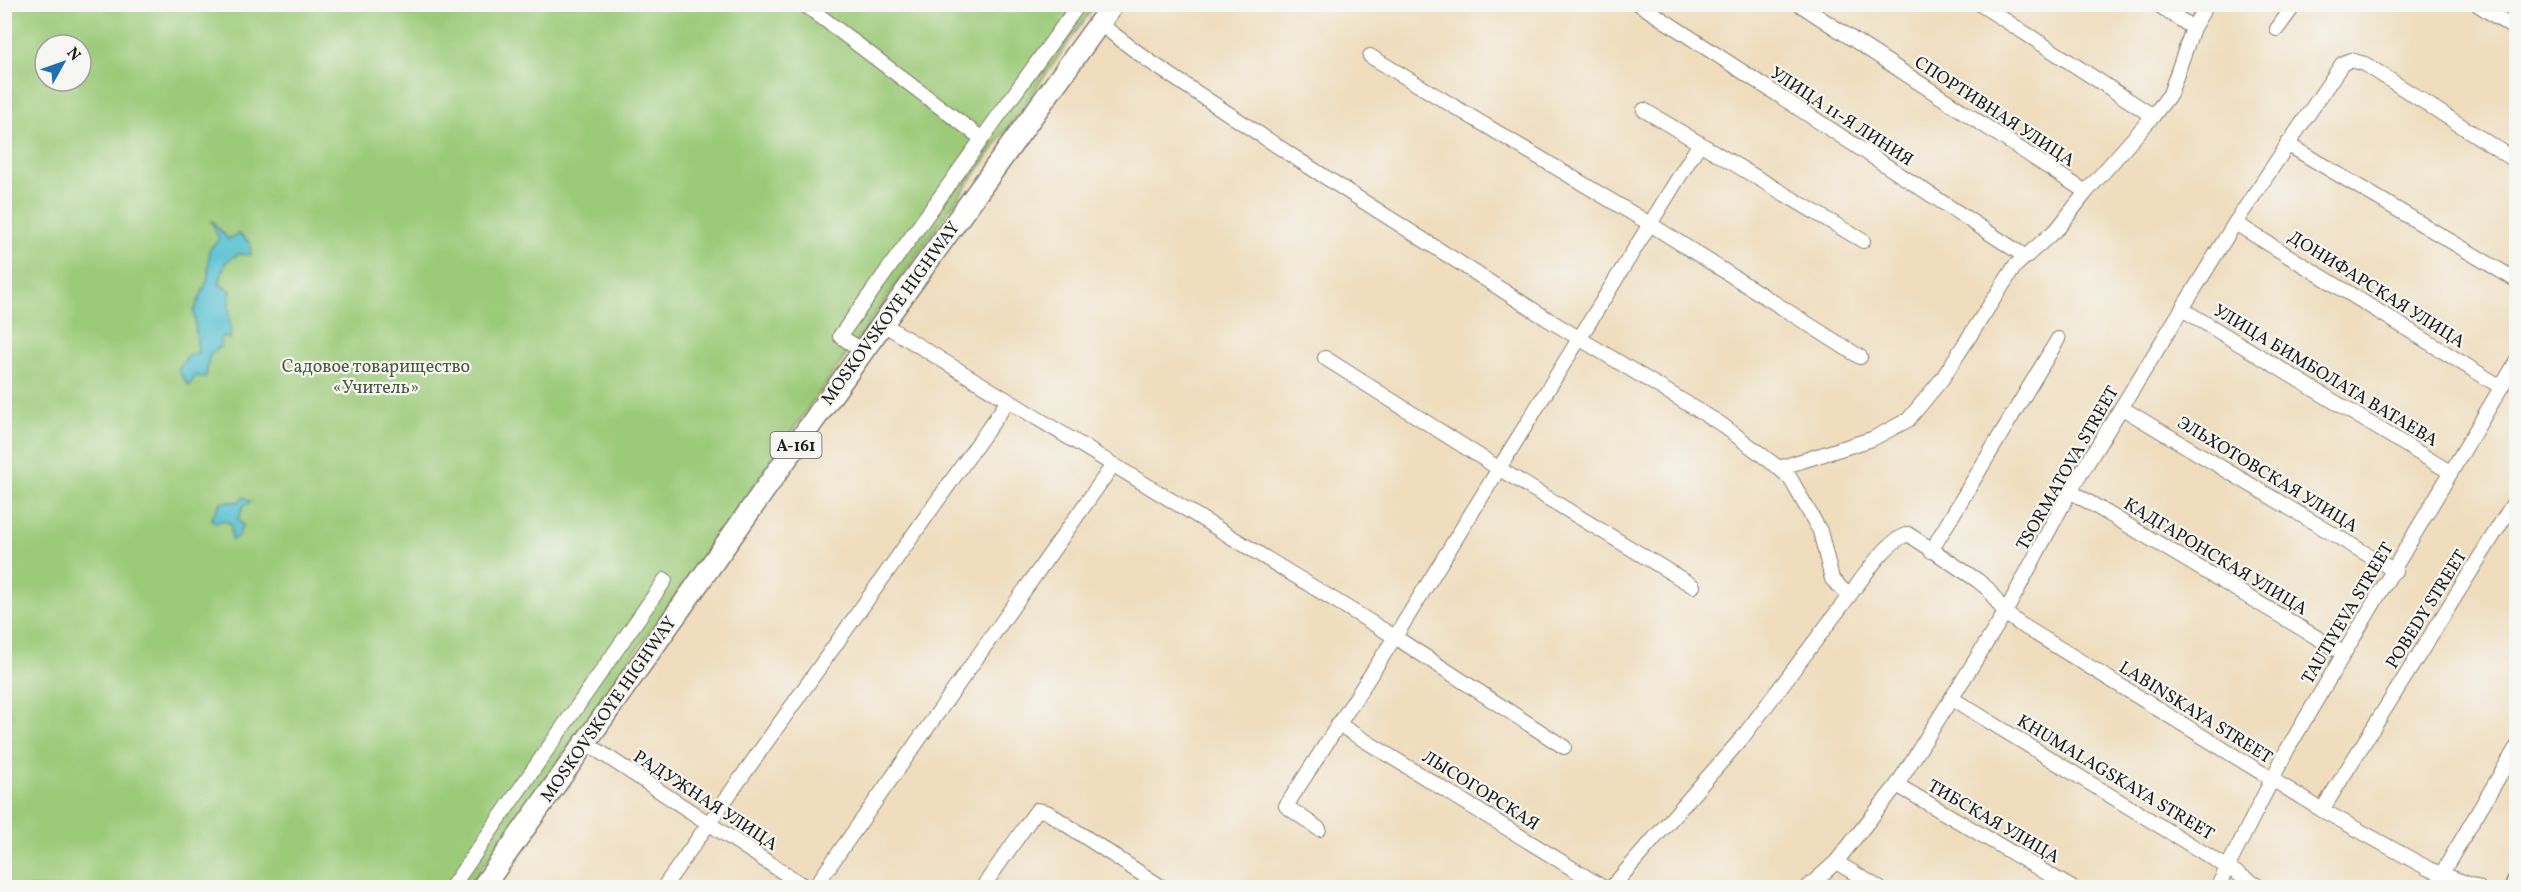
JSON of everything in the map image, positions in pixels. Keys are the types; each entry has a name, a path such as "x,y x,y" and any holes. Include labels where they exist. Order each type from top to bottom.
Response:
{"highway":[{"name":"MOSKOVSKOYE HIGHWAY","path":"482,888 589,744 863,351 1113,4"}],"main road":[{"path":"2514,888 2517,882"}],"street":[{"path":"804,4 981,138"},
{"path":"863,351 840,336 1079,4"},
{"name":"УЛИЦА 11-Я ЛИНИЯ","path":"1639,4 2026,257"},
{"name":"СПОРТИВНАЯ УЛИЦА","path":"1798,4 2086,192"},
{"path":"1980,4 2153,116"},
{"path":"2157,4 2193,28"},
{"path":"1779,468 1872,439 1908,420 1942,379 2010,274 2059,227 2170,94 2178,77 2193,28 2207,4"},
{"path":"2277,29 2295,4"},
{"path":"2477,4 2517,30"},
{"path":"1100,24 1149,61 1287,153 1578,337 1721,424 1790,478 1820,531 1832,579 1849,596 1742,738 1611,888"},
{"path":"1370,56 1650,224 1860,357"},
{"name":"TSORMATOVA STREET","path":"1807,888 1836,862 1897,785 2005,613 2070,491 2235,223 2336,70 2350,60 2364,64 2517,161"},
{"path":"1644,110 1863,241"},
{"path":"1319,829 1286,806 1395,637 1578,337 1700,143"},
{"path":"2287,144 2517,280"},
{"name":"ДОНИФАРСКАЯ УЛИЦА","path":"2235,223 2501,387"},
{"name":"УЛИЦА БИМБОЛАТА ВАТАЕВА","path":"2182,309 2450,472"},
{"path":"883,324 1395,637 1563,747"},
{"path":"1931,551 2058,339"},
{"path":"1325,358 1498,468 1693,586"},
{"name":"TAUTIYEVA STREET","path":"2217,888 2271,780 2343,653 2396,571 2450,472 2517,362"},
{"path":"663,888 1008,401"},
{"name":"ЭЛЬХОТОВСКАЯ УЛИЦА","path":"2122,408 2396,571"},
{"path":"814,888 1113,465"},
{"name":"КАДГАРОНСКАЯ УЛИЦА","path":"2070,491 2343,653"},
{"name":"POBEDY STREET","path":"2322,810 2517,499"},
{"name":"LABINSKAYA STREET","path":"1849,596 1899,537 1908,534 1988,589 2005,613 2271,780 2322,810 2442,873 2479,888"},
{"path":"451,888 665,580"},
{"name":"KHUMALAGSKAYA STREET","path":"1951,698 2261,888"},
{"name":"ЛЫСОГОРСКАЯ","path":"1338,724 1604,888"},
{"path":"494,888 589,744"},
{"name":"РАДУЖНАЯ УЛИЦА","path":"589,744 807,888"},
{"path":"2442,873 2517,748"},
{"name":"ТИБСКАЯ УЛИЦА","path":"1897,785 2072,888"},
{"path":"982,888 1037,810 1047,812 1163,888"},
{"path":"1836,862 1879,888"}],"green space":[{"name":"Садовое товарищество «Учитель»","path":"5,5 1095,5 468,887 5,888"}],"water":[{"path":"211,220 228,239 239,234 250,243 251,255 238,254 225,263 219,284 231,291 230,340 224,336 220,339 221,346 209,356 206,377 195,376 189,386 178,370 188,355 198,353 194,311 208,279 209,250 219,239"},
{"path":"244,497 251,502 243,506 238,520 243,525 238,536 232,540 231,524 223,520 216,523 211,519 221,502 238,502"}]}
